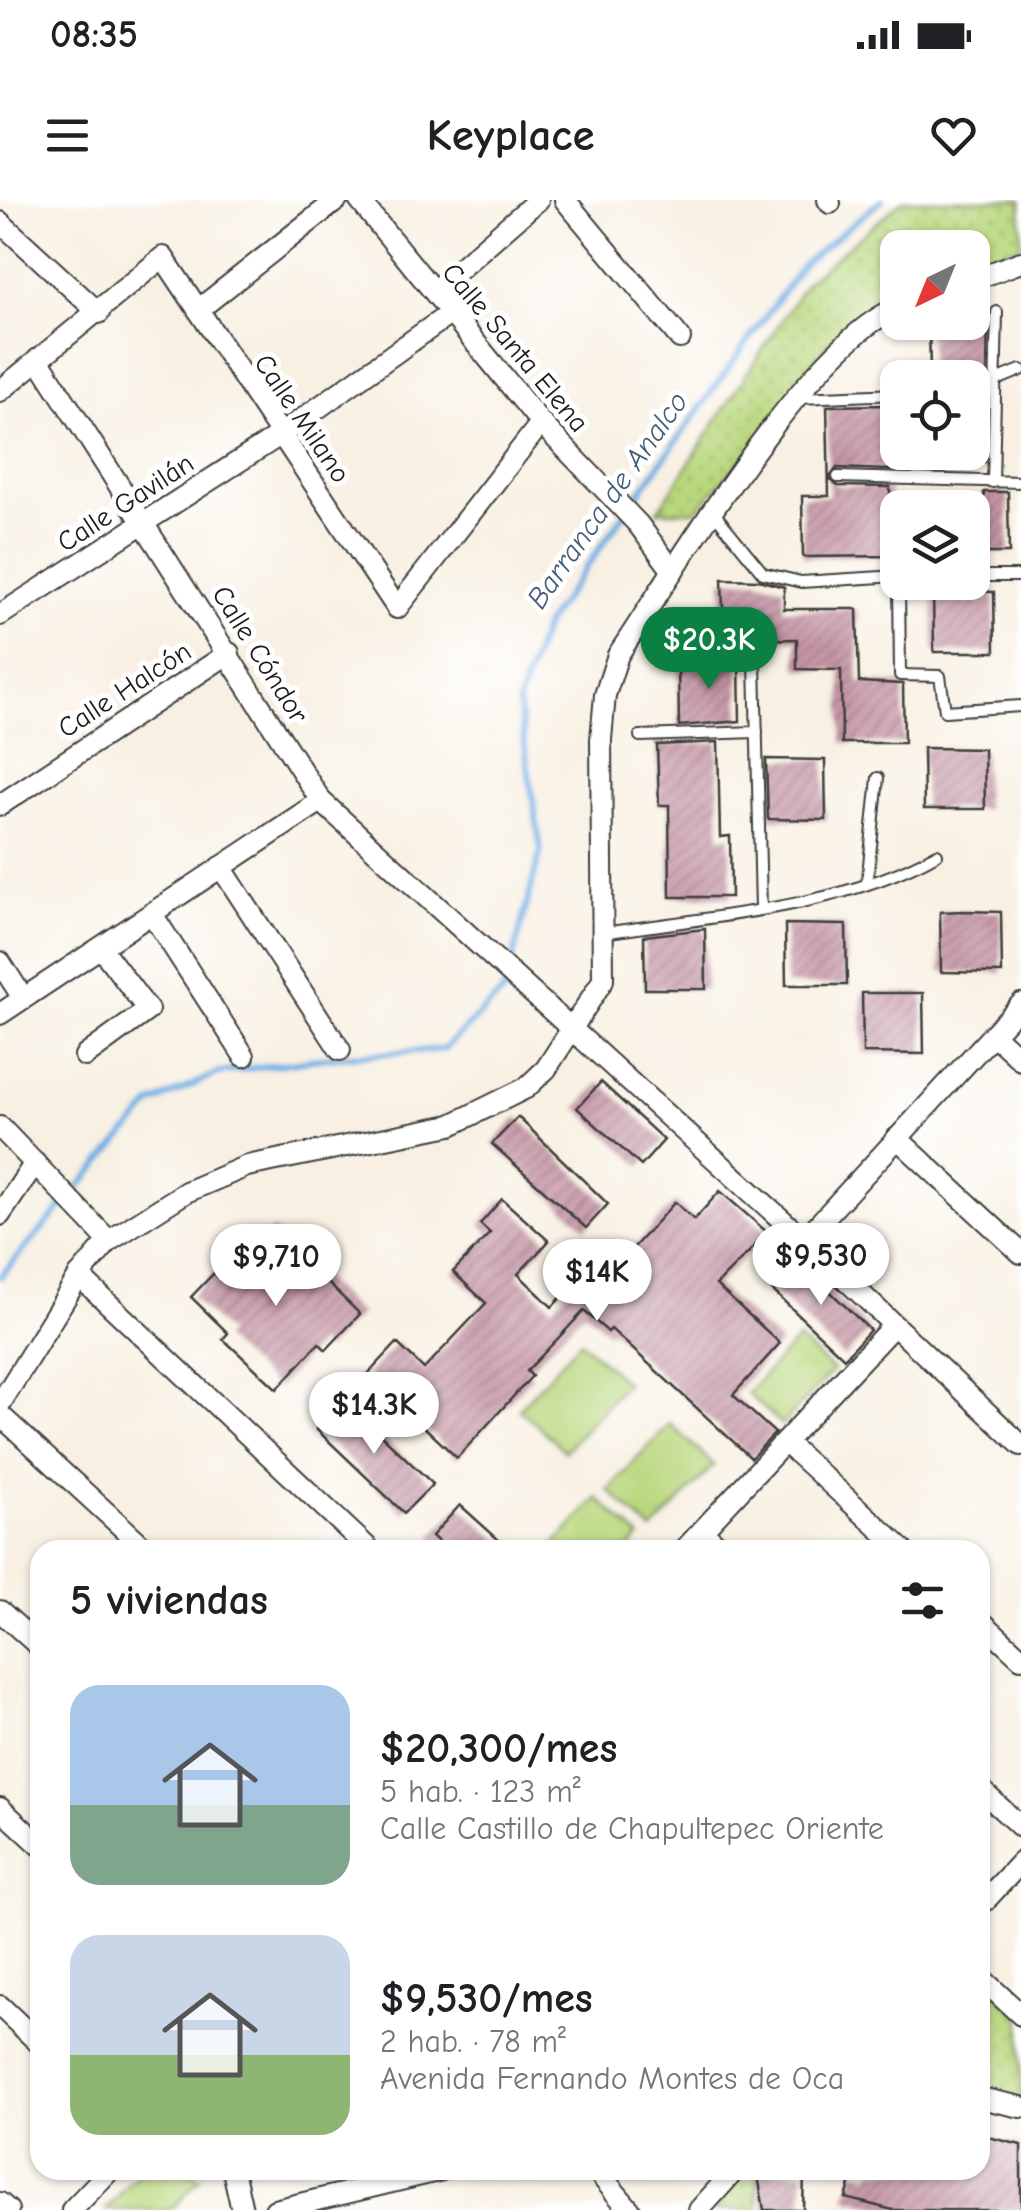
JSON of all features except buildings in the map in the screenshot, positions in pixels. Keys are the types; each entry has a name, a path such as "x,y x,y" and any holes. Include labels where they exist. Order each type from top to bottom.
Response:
{"street":[{"path":"198,310 337,200"},
{"name":"Calle Santa Elena","path":"359,200 541,423 638,524 673,572"},
{"path":"434,291 538,200"},
{"path":"566,200 680,338"},
{"path":"0,222 99,313 0,392"},
{"name":"Calle Milano","path":"99,313 163,257 397,608 541,423"},
{"path":"990,273 1021,262"},
{"name":"Calle Gavilán","path":"0,615 280,435 451,312"},
{"path":"0,1404 79,1276 109,1241 216,1176 294,1156 451,1125 526,1088 546,1068 603,980 604,695 618,655 795,398 856,330 880,317"},
{"name":"Calle Cóndor","path":"38,359 321,801 804,1240 1021,1445"},
{"name":"Calle Halcón","path":"0,805 229,653"},
{"path":"0,1014 321,801"},
{"path":"222,867 340,1050"},
{"path":"152,914 244,1056"},
{"path":"85,1056 148,1010 101,948"},
{"path":"0,962 23,998"},
{"path":"804,1240 1021,1004"},
{"path":"993,1034 1021,1060"},
{"path":"0,1127 109,1241"},
{"path":"897,1138 1021,1253"},
{"path":"0,1215 35,1164"},
{"path":"79,1276 359,1540"},
{"path":"693,1540 892,1326"},
{"path":"0,1415 136,1540"},
{"path":"785,1442 892,1540"},
{"path":"702,1531 711,1540"},
{"path":"0,1610 30,1638"},
{"path":"990,1629 1021,1658"},
{"path":"990,1798 1021,1827"},
{"path":"0,1808 30,1836"},
{"path":"990,1895 1021,1862"},
{"path":"990,1986 1021,2015"},
{"path":"0,2006 30,2034"},
{"path":"990,2100 1021,2108"},
{"path":"72,2210 100,2180"},
{"path":"235,2180 242,2210"},
{"path":"274,2210 400,2180"},
{"path":"604,2180 630,2210"},
{"path":"698,2210 726,2180"},
{"path":"0,2203 8,2210"}],"lane":[{"path":"993,482 998,379 996,312"},
{"path":"990,382 1021,370"},
{"path":"795,398 880,395"},
{"path":"838,477 1021,482"},
{"path":"714,514 763,573 801,582 880,580"},
{"path":"990,576 1021,576"},
{"path":"898,600 900,674 940,676 945,711 1021,706"},
{"path":"755,662 761,908"},
{"path":"640,736 757,732"},
{"path":"866,884 878,778"},
{"path":"604,933 761,908 866,884 906,871 937,854"}],"green space":[{"path":"903,200 1021,200 1021,246 990,255 990,230 880,230 880,299 827,345 757,442 696,511 658,511 807,281"},
{"path":"798,1339 833,1370 782,1425 747,1393"},
{"path":"580,1341 626,1383 565,1451 519,1409"},
{"path":"670,1424 714,1465 652,1531 608,1490"},
{"path":"597,1498 640,1537 637,1540 559,1540"},
{"path":"990,1987 1021,2016 1021,2107 990,2100"},
{"path":"132,2180 199,2180 171,2210 106,2210"},
{"path":"738,2180 757,2180 758,2210 713,2210"}],"waterway":[{"name":"Barranca de Analco","path":"511,965 541,850 518,702 545,625 803,264 882,200"},
{"name":"Barranca de Analco","path":"0,1277 152,1104 218,1073 325,1058 444,1049 504,991 508,977"}]}
